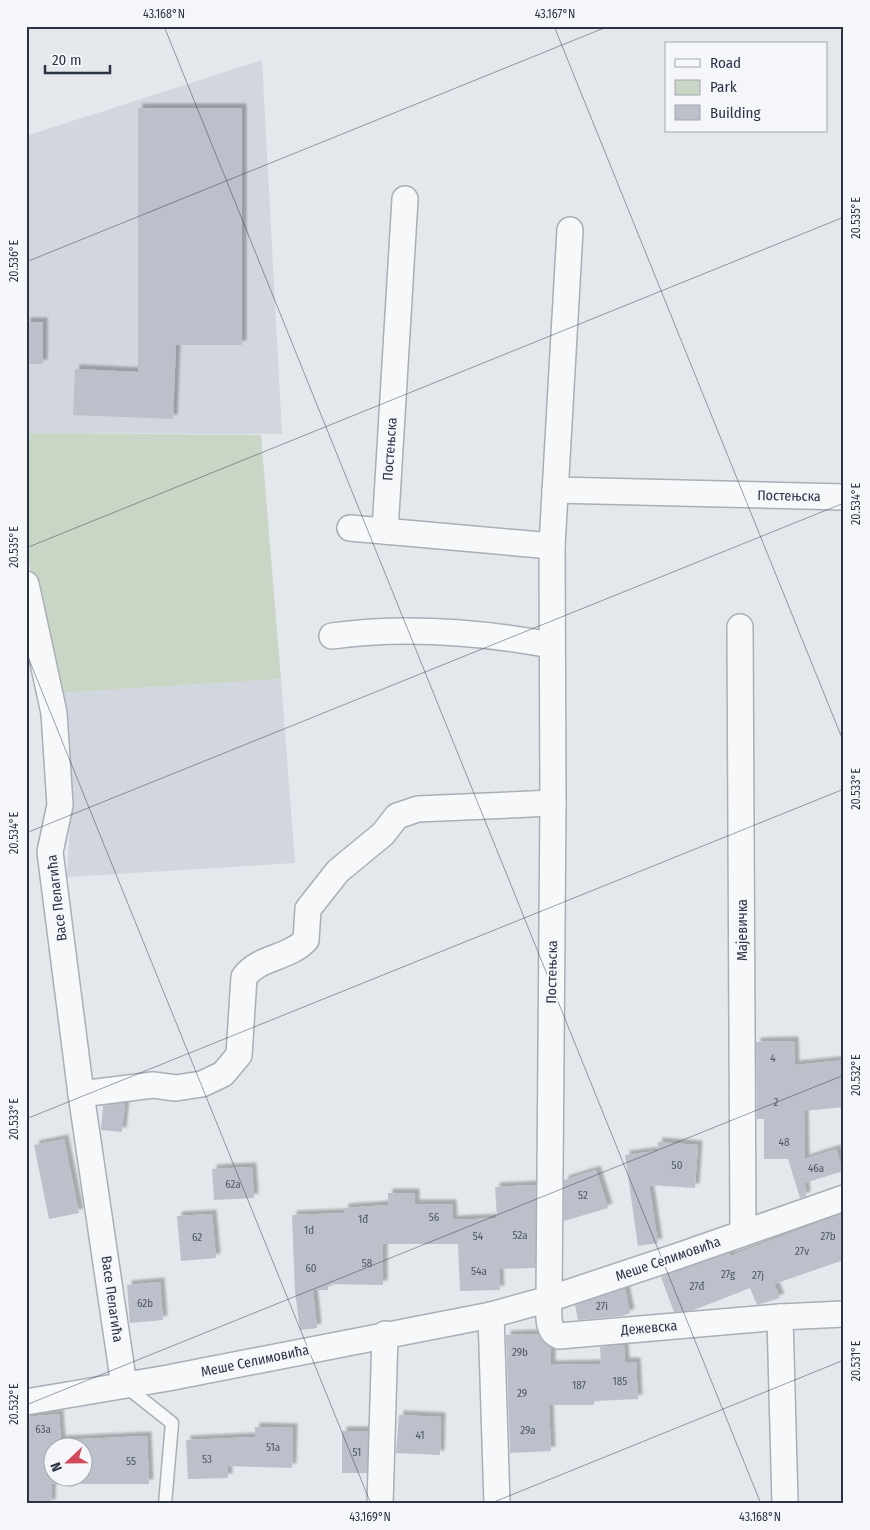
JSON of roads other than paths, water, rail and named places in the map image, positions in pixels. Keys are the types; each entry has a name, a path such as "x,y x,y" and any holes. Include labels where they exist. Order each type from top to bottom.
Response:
{"street":[{"name":"Постењска","path":"384,531 405,200"},
{"name":"Постењска","path":"549,1299 553,803 552,546 570,230"},
{"name":"Постењска","path":"554,490 844,497"},
{"path":"350,528 552,546"},
{"name":"Васе Пелагића","path":"26,584 54,713 60,805 50,852 82,1094 124,1385"},
{"name":"Мајевичка","path":"740,627 743,1232"},
{"path":"332,636 368,631 464,633 551,645"},
{"path":"82,1094 154,1086 176,1088 202,1084 223,1074 239,1055 244,977 251,967 297,949 306,940 308,909 338,871 383,834 397,816 407,810 418,809 553,803"},
{"name":"Меше Селимовића","path":"26,1402 168,1378 491,1315 549,1299 844,1198"},
{"name":"Дежевска","path":"549,1299 551,1328 554,1334 559,1336 780,1317 844,1314"},
{"path":"491,1315 497,1504"},
{"path":"780,1317 782,1503"},
{"path":"380,1504 386,1334"}],"lane":[{"path":"124,1385 172,1423 165,1504"}]}
